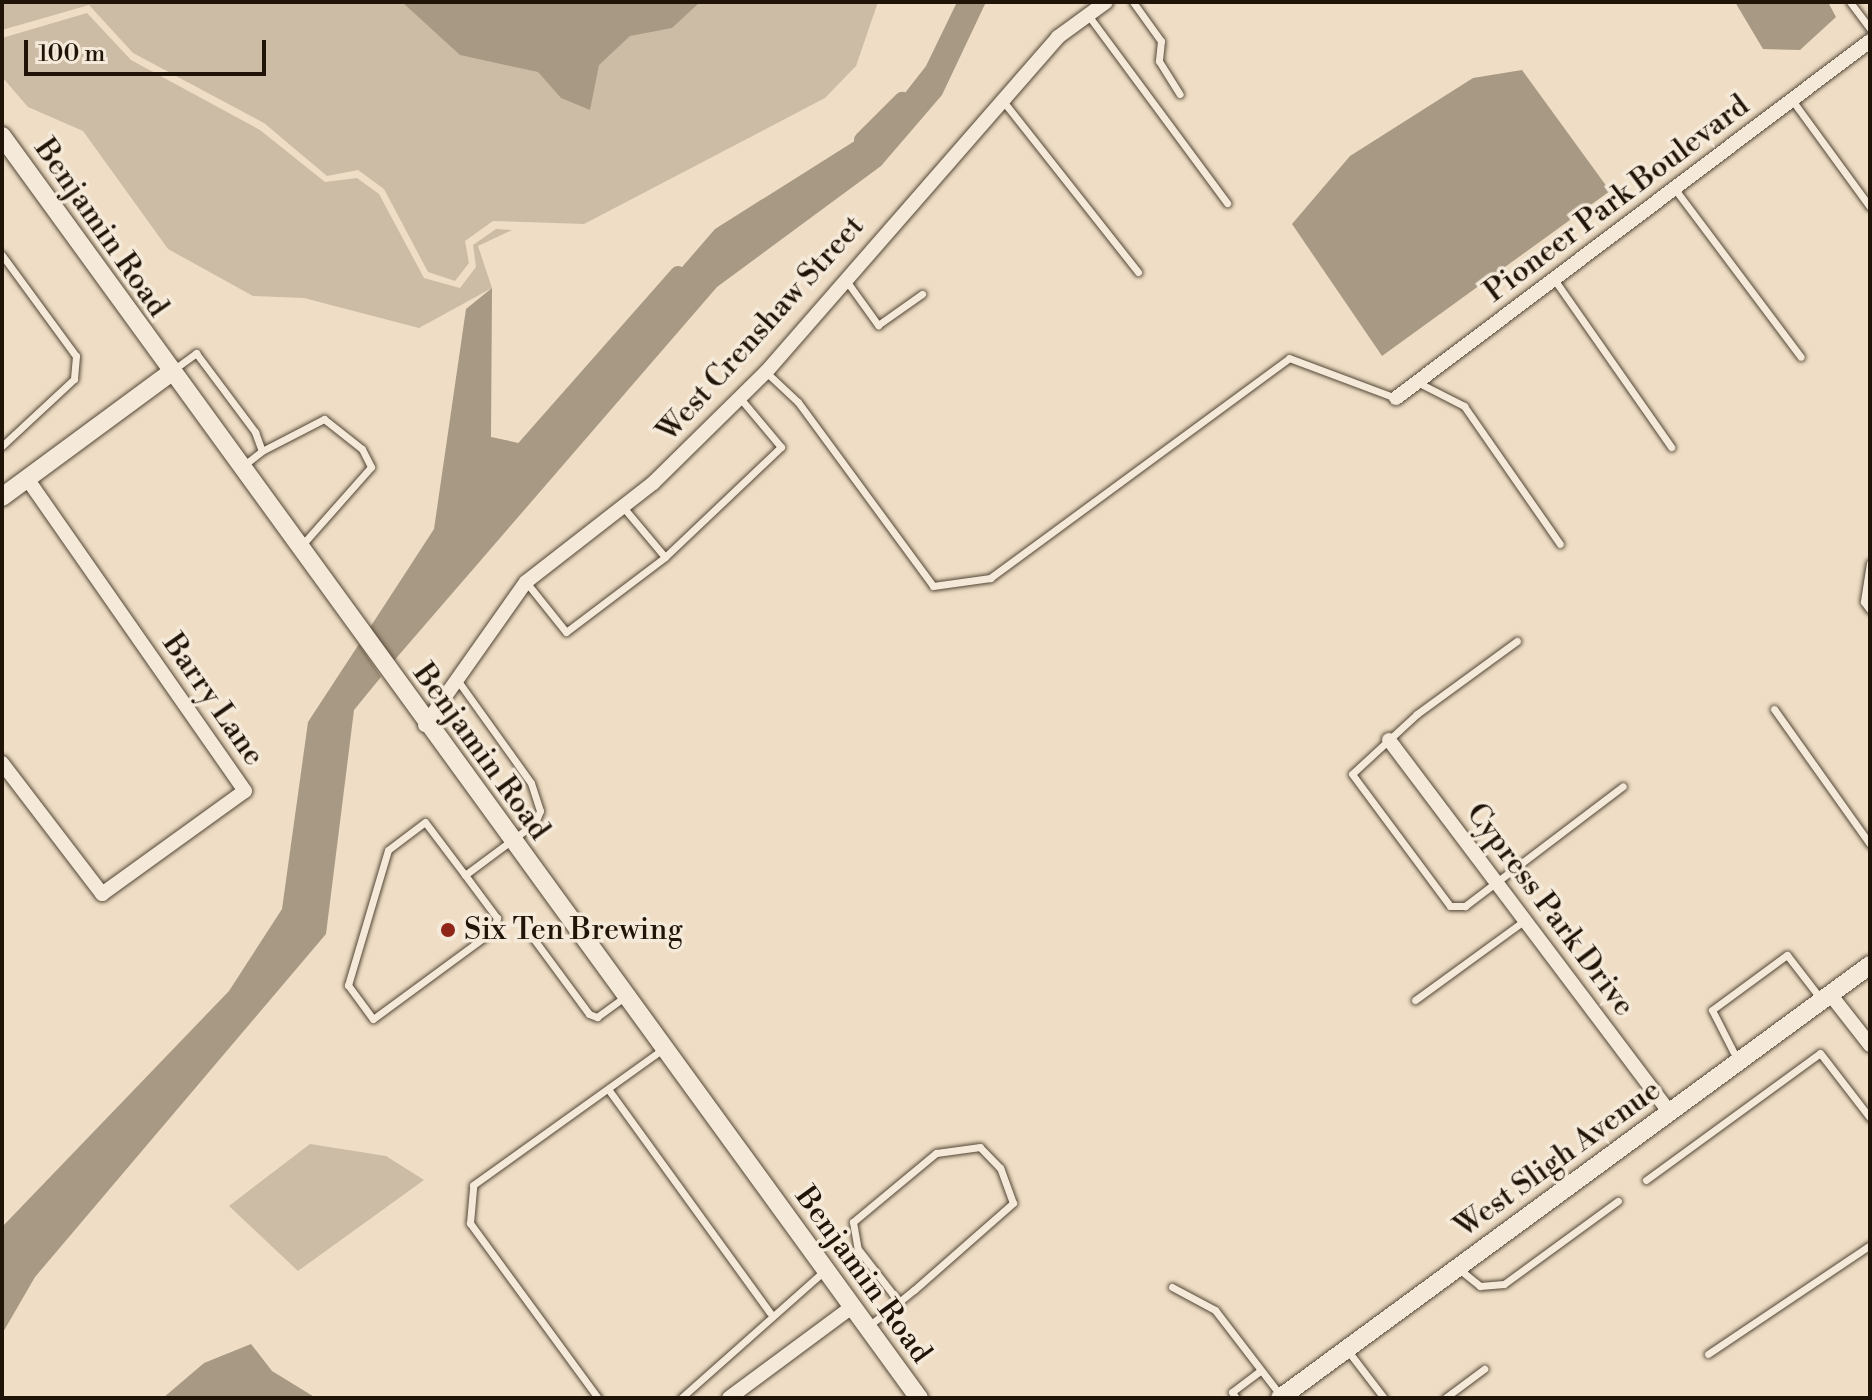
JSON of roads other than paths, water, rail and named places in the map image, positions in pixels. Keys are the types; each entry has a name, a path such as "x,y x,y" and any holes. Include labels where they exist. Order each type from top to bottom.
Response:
{"street":[{"name":"West Crenshaw Street","path":"425,725 526,582 623,507 766,372 1002,100 1088,15 1106,2"},
{"name":"Pioneer Park Boulevard","path":"1396,398 1870,41"},
{"name":"Benjamin Road","path":"2,136 169,374 244,465 425,725 919,1398"},
{"path":"2,497 169,374"},
{"name":"Barry Lane","path":"2,763 102,894 245,791 27,478"},
{"name":"Cypress Park Drive","path":"1389,740 1669,1112"},
{"name":"West Sligh Avenue","path":"1280,1397 1870,965"},
{"path":"1826,997 1870,1045"},
{"path":"729,1398 852,1307"}],"lane":[{"path":"1133,2 1161,41 1159,61 1180,94"},
{"path":"1850,2 1870,29"},
{"path":"1088,15 1227,203"},
{"path":"1002,100 1138,272"},
{"path":"1792,100 1870,207"},
{"path":"1674,188 1801,357"},
{"path":"2,255 76,356 74,379 2,446"},
{"path":"845,279 878,325 922,294"},
{"path":"1554,279 1671,447"},
{"path":"169,374 196,353 262,451"},
{"path":"766,372 832,445 933,586 990,578 1289,358 1396,398"},
{"path":"1417,382 1464,406 1560,544"},
{"path":"526,582 566,632 665,557 781,447 740,398"},
{"path":"244,465 262,451 324,419 362,449 371,467 300,546"},
{"path":"623,507 665,557"},
{"path":"1870,563 1864,602 1870,610"},
{"path":"1517,641 1389,740 1352,774 1450,906 1465,906 1495,880 1623,786"},
{"path":"457,680 536,793 535,823 465,875"},
{"path":"1774,709 1870,844"},
{"path":"425,822 465,875 497,918 477,946 373,1019 348,985 388,850 425,822"},
{"path":"1415,1000 1525,920"},
{"path":"533,938 589,1014 597,1017 625,997"},
{"path":"1738,1061 1712,1010 1787,955 1826,997"},
{"path":"598,1398 470,1223 473,1185 663,1049"},
{"path":"1646,1180 1820,1053 1870,1118"},
{"path":"608,1089 770,1313"},
{"path":"867,1327 899,1302 1013,1203 1000,1168 980,1147 936,1153 853,1222 858,1249 899,1302"},
{"path":"1457,1267 1480,1286 1504,1284 1618,1201"},
{"path":"1708,1354 1870,1245"},
{"path":"681,1398 755,1337 770,1313 825,1270"},
{"path":"1172,1287 1215,1310 1280,1397"},
{"path":"1347,1349 1384,1398"},
{"path":"1445,1398 1484,1369"},
{"path":"1236,1398 1232,1392 1261,1370"}],"waterway":[{"path":"862,140 902,100"},
{"path":"514,460 678,274"}],"place":[{"name":"Six Ten Brewing","path":"448,930"}]}
